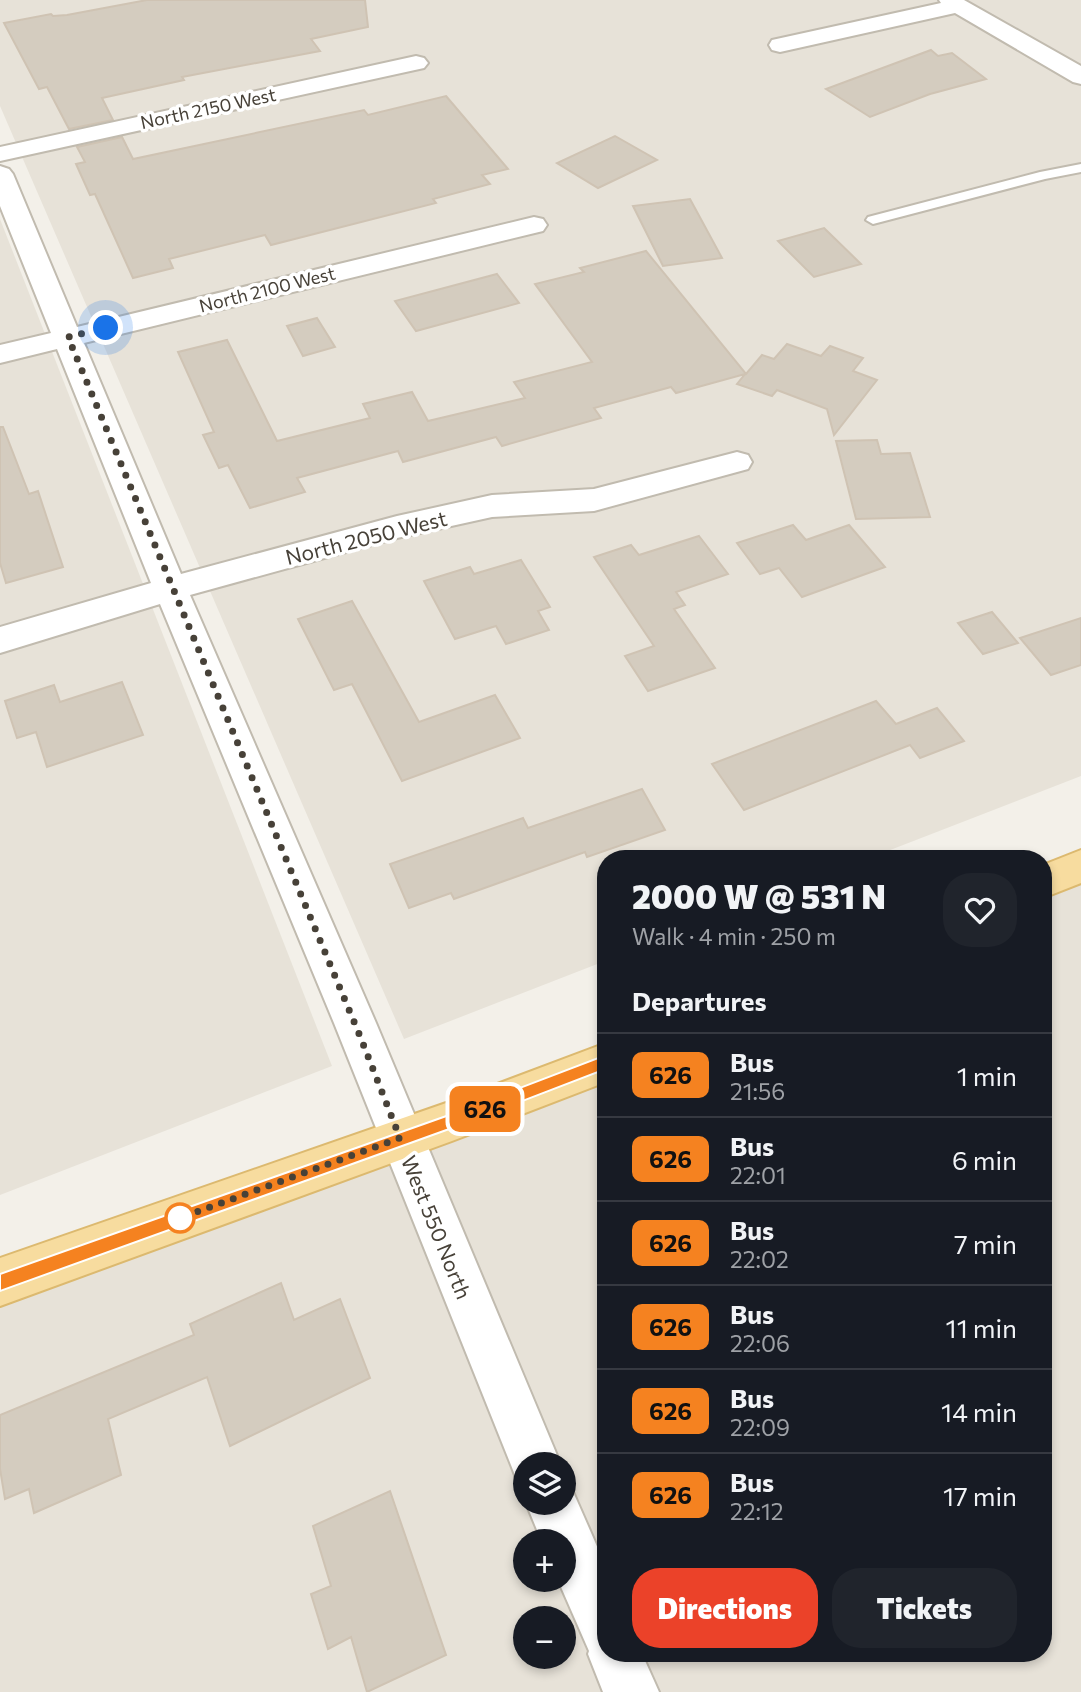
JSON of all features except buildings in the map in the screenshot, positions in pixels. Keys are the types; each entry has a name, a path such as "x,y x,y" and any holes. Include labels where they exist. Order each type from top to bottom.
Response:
{"main road":[{"path":"1052,878 1081,866"},
{"path":"0,1282 465,1116 597,1065"}],"street":[{"path":"780,45 954,3 970,15 1052,55 1081,77"},
{"name":"North 2150 West","path":"0,153 416,63"},
{"name":"West 550 North","path":"0,174 531,1452"},
{"name":"North 2100 West","path":"0,354 534,225"},
{"name":"North 2050 West","path":"0,640 219,575 451,515 492,506 594,500 737,462"},
{"path":"557,1515 597,1610"},
{"path":"618,1662 631,1692"}],"lane":[{"path":"873,220 1044,175 1081,168"}],"shaded area":[{"path":"0,0 1081,0 1081,776 890,850 597,850 597,964 404,1039 0,106"},
{"path":"0,219 332,1066 0,1195"},
{"path":"1081,855 1081,1692 0,1692 0,1294 597,1051 597,1662 1052,1662 1052,866"}],"bus line":[{"name":"626","path":"0,1283 452,1121 597,1066"}],"route":[{"path":"106,328 68,337 171,590 360,1036 400,1138 180,1218"}]}
